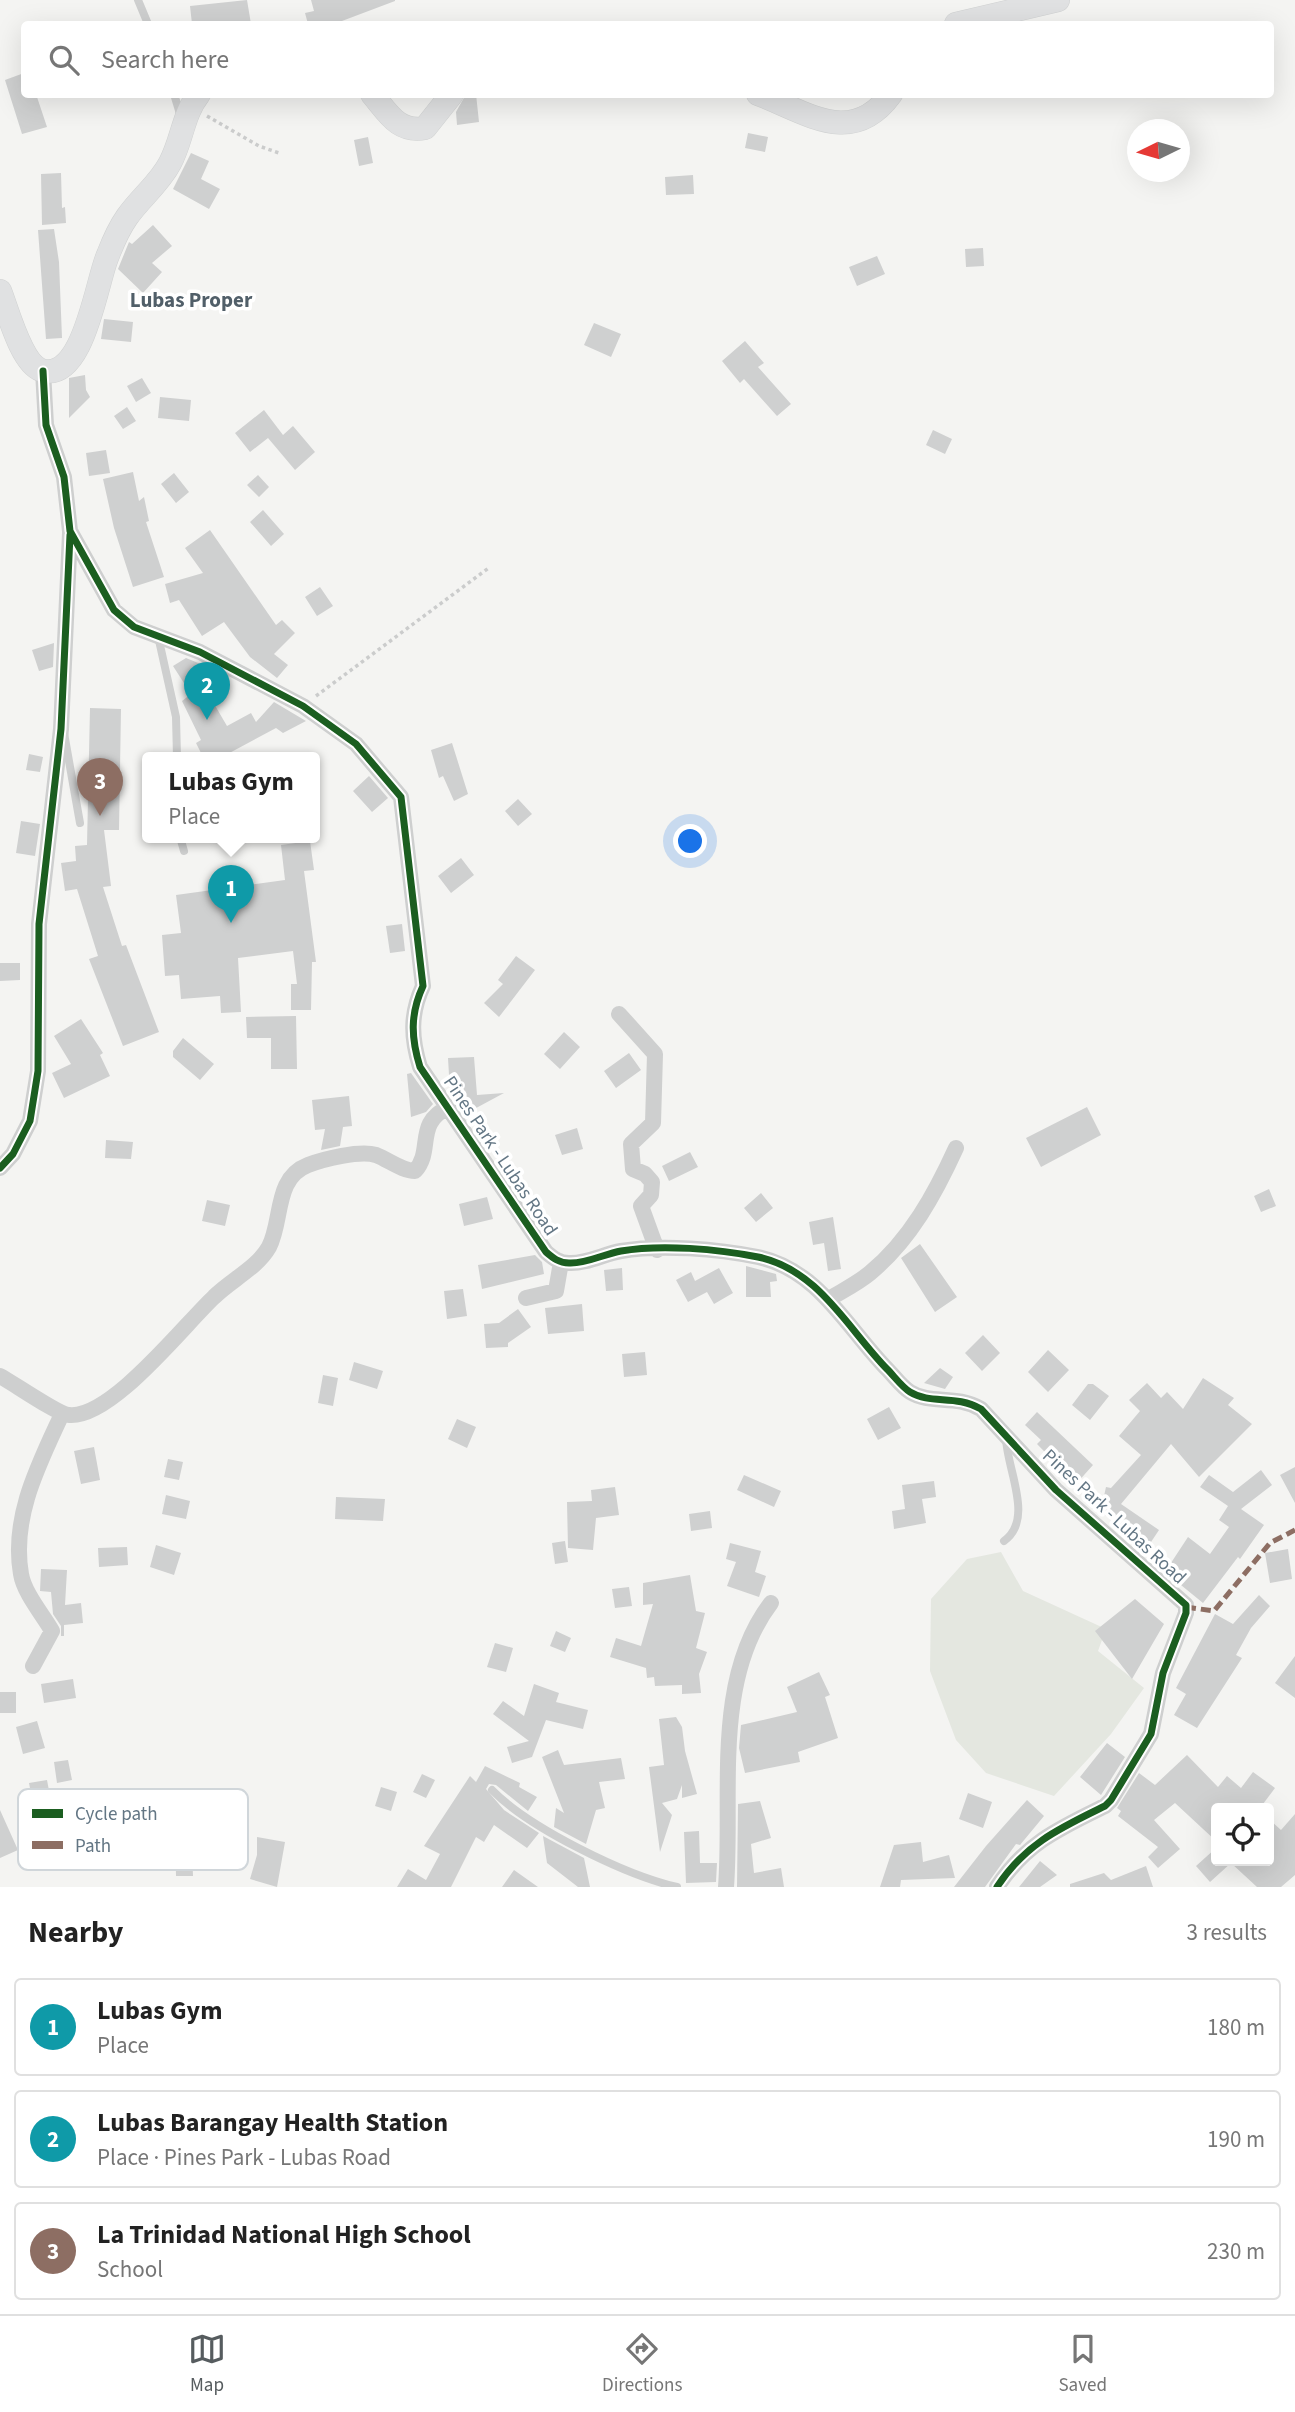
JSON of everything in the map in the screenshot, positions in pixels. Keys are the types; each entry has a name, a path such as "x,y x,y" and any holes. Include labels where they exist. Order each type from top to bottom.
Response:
{"main road":[{"path":"969,21 1058,0"},
{"path":"0,291 25,356 43,370 55,370 66,362 83,339 107,257 127,216 155,189 172,161 184,127 188,98"},
{"path":"375,98 398,125 411,131 425,128 449,98"},
{"path":"768,98 836,125 857,121 873,114 887,98"}],"street":[{"name":"Pines Park - Lubas Road","path":"43,370 47,425 64,477 70,531 114,610 134,627 157,634 241,672 303,706 356,744 401,797 424,986 414,1007 413,1043 420,1068 546,1252 561,1262 579,1262 623,1251 711,1250 761,1258 797,1272 829,1299 860,1342 909,1392 930,1398 968,1402 981,1409 1056,1490 1184,1603 1186,1613 1163,1673 1152,1734 1111,1800 1105,1806 1045,1836 1021,1856 997,1887"},
{"path":"0,1168 13,1154 30,1121 38,1071 39,924 61,729 70,531"},
{"path":"619,1014 655,1054 653,1123 631,1144 633,1170 645,1174 652,1182 651,1195 641,1206 657,1250"},
{"path":"0,1376 62,1414 82,1414 126,1387 215,1296 250,1268 267,1249 277,1228 282,1194 290,1178 307,1165 372,1154 415,1171 421,1163 426,1129 432,1118 449,1107"},
{"path":"829,1299 870,1273 912,1229 939,1184 956,1148"},
{"path":"526,1298 556,1291 561,1262"},
{"path":"33,1666 52,1631 21,1576 24,1506 34,1474 62,1414"},
{"path":"726,1887 730,1707 752,1636 759,1619 771,1603"}],"lane":[{"path":"138,0 147,21"},
{"path":"157,634 176,717 177,752"},
{"path":"61,729 66,736 80,822"},
{"path":"182,843 184,851"},
{"path":"1004,1541 1013,1534 1019,1519 1017,1492 1006,1457 1006,1434"},
{"path":"492,1790 508,1805 567,1840 629,1871 677,1887"}],"path":[{"path":"188,98 228,128 279,153"},
{"path":"303,706 490,566"}],"shaded area":[{"path":"1001,1552 1023,1591 1106,1629 1098,1651 1144,1688 1111,1734 1054,1796 986,1773 956,1740 930,1671 931,1599 967,1559"}],"building":[{"path":"247,0 250,21 192,21 190,6"},
{"path":"311,0 395,0 342,21 307,21 305,13 314,11"},
{"path":"21,74 21,98 37,98 47,127 22,134 5,80"},
{"path":"464,98 476,98 479,122 457,125 456,112"},
{"path":"748,133 768,137 765,152 745,148"},
{"path":"368,137 373,163 359,166 354,140"},
{"path":"191,153 209,161 201,179 220,189 209,209 173,189"},
{"path":"61,173 62,208 65,207 66,223 42,225 41,174"},
{"path":"693,175 694,194 666,195 665,177"},
{"path":"153,225 172,246 152,263 162,272 143,293 118,269 129,242 132,244"},
{"path":"54,229 59,262 62,338 46,339 38,230"},
{"path":"983,248 984,266 966,267 965,249"},
{"path":"877,256 885,274 857,286 849,267"},
{"path":"104,319 133,322 131,342 101,339"},
{"path":"594,323 621,334 611,357 584,345"},
{"path":"745,341 764,363 758,367 791,404 777,416 744,379 740,383 722,361"},
{"path":"85,375 86,390 90,397 69,418 69,378"},
{"path":"142,378 151,393 136,402 127,386"},
{"path":"160,397 191,400 189,421 158,418"},
{"path":"127,407 136,421 123,429 114,416"},
{"path":"264,410 283,435 293,426 315,452 295,470 268,438 250,452 235,433"},
{"path":"933,430 952,439 945,454 926,445"},
{"path":"106,450 110,473 89,476 86,453"},
{"path":"133,472 139,501 144,497 149,521 146,522 164,577 133,587 114,528 103,479"},
{"path":"174,473 189,492 176,503 161,484"},
{"path":"258,475 269,487 259,497 247,485"},
{"path":"263,510 284,534 271,546 250,522"},
{"path":"210,530 276,625 282,620 295,633 274,654 288,665 277,678 250,657 224,622 202,636 179,600 170,603 165,584 203,573 185,548"},
{"path":"320,587 333,606 317,616 305,597"},
{"path":"54,643 53,667 39,671 32,650"},
{"path":"186,658 203,665 222,696 213,702 227,726 251,713 256,722 274,702 306,721 283,733 276,728 231,752 200,752 196,743 201,740 182,701 191,694 173,666"},
{"path":"90,708 121,709 119,830 104,830 111,886 103,887 122,946 126,945 159,1032 123,1046 89,959 98,956 77,889 65,891 61,863 76,861 75,846 87,845"},
{"path":"452,743 468,794 454,801 443,776 439,778 431,750"},
{"path":"29,754 43,757 40,772 26,770"},
{"path":"369,776 388,798 372,812 353,791"},
{"path":"518,799 532,814 518,826 505,811"},
{"path":"21,821 40,824 35,856 16,853"},
{"path":"310,843 314,870 304,871 316,962 312,962 311,1010 291,1010 291,984 297,984 293,951 238,958 241,1012 221,1013 220,996 181,999 179,975 165,976 162,935 181,933 176,895 285,880 281,845"},
{"path":"461,858 474,875 451,893 438,876"},
{"path":"402,924 405,951 390,953 386,926"},
{"path":"516,956 535,970 499,1017 484,1003 503,984 498,980"},
{"path":"0,963 20,963 20,980 0,981"},
{"path":"296,1016 297,1069 271,1069 271,1038 247,1038 246,1017"},
{"path":"81,1019 103,1053 100,1055 110,1076 64,1098 52,1073 71,1064 54,1036"},
{"path":"564,1032 580,1047 560,1069 544,1054"},
{"path":"183,1038 214,1064 200,1080 173,1057 173,1051"},
{"path":"629,1053 641,1070 616,1088 604,1071"},
{"path":"474,1057 477,1095 504,1093 465,1114 450,1092 448,1058"},
{"path":"411,1073 433,1104 426,1112 411,1117 407,1074"},
{"path":"349,1096 352,1126 343,1127 340,1146 321,1150 325,1129 315,1130 312,1100"},
{"path":"1087,1107 1101,1135 1041,1167 1026,1138"},
{"path":"577,1128 583,1149 562,1155 555,1135"},
{"path":"106,1140 133,1142 131,1159 105,1158"},
{"path":"690,1152 698,1167 669,1181 662,1166"},
{"path":"1269,1189 1276,1206 1261,1212 1254,1196"},
{"path":"761,1193 773,1208 756,1222 744,1208"},
{"path":"487,1197 493,1219 464,1226 459,1204"},
{"path":"207,1200 230,1205 225,1226 202,1221"},
{"path":"833,1217 841,1269 828,1271 824,1243 813,1245 809,1222"},
{"path":"920,1244 957,1297 935,1312 901,1258"},
{"path":"535,1255 542,1262 544,1274 482,1289 478,1265"},
{"path":"746,1266 776,1274 777,1281 770,1282 771,1297 746,1297"},
{"path":"622,1268 623,1290 606,1291 604,1270"},
{"path":"719,1268 733,1293 714,1304 707,1292 688,1302 676,1280 691,1272 695,1281"},
{"path":"463,1289 467,1316 447,1319 444,1291"},
{"path":"582,1304 584,1331 548,1334 545,1308"},
{"path":"518,1309 531,1327 508,1343 508,1347 486,1348 484,1324 499,1323"},
{"path":"983,1335 1000,1353 982,1371 965,1353"},
{"path":"1048,1350 1069,1370 1048,1392 1028,1372"},
{"path":"645,1352 647,1375 624,1377 622,1354"},
{"path":"354,1362 383,1371 377,1389 349,1380"},
{"path":"940,1368 953,1377 945,1389 924,1383"},
{"path":"323,1375 338,1378 333,1406 318,1403"},
{"path":"1203,1378 1234,1398 1228,1405 1252,1424 1199,1477 1171,1444 1121,1504 1159,1530 1145,1551 1121,1534 1130,1521 1100,1514 1106,1487 1111,1488 1141,1455 1119,1436 1140,1411 1129,1400 1147,1383 1161,1398 1167,1392 1183,1409"},
{"path":"1088,1384 1093,1384 1109,1396 1090,1420 1072,1405"},
{"path":"889,1407 901,1428 878,1440 867,1419"},
{"path":"1037,1412 1093,1465 1076,1484 1037,1444 1041,1440 1025,1425"},
{"path":"457,1419 476,1427 467,1448 448,1439"},
{"path":"94,1447 100,1480 81,1484 74,1451"},
{"path":"168,1459 183,1462 179,1480 164,1477"},
{"path":"1295,1467 1295,1503 1280,1475"},
{"path":"1261,1470 1272,1485 1241,1509 1264,1525 1203,1603 1165,1572 1188,1537 1210,1554 1229,1527 1219,1520 1228,1506 1200,1487 1209,1475 1233,1492"},
{"path":"744,1475 781,1491 774,1507 737,1490"},
{"path":"934,1481 936,1497 922,1499 926,1523 894,1529 892,1511 905,1509 902,1485"},
{"path":"615,1487 619,1515 596,1518 593,1550 568,1548 567,1502 592,1501 591,1490"},
{"path":"166,1495 190,1501 186,1519 162,1514"},
{"path":"336,1497 385,1499 383,1521 335,1519"},
{"path":"710,1511 712,1528 691,1531 689,1514"},
{"path":"565,1541 568,1562 555,1564 552,1543"},
{"path":"730,1543 761,1551 755,1572 766,1576 759,1597 727,1586 736,1562 726,1559"},
{"path":"156,1545 181,1553 174,1575 150,1567"},
{"path":"127,1547 128,1565 99,1567 98,1548"},
{"path":"1288,1549 1292,1579 1270,1583 1265,1553"},
{"path":"41,1569 67,1570 65,1605 81,1603 83,1623 64,1625 64,1636 61,1636 61,1626 53,1614 51,1592 40,1591"},
{"path":"690,1575 696,1611 705,1613 696,1648 707,1652 699,1674 701,1693 682,1694 682,1685 655,1686 654,1677 647,1678 646,1668 610,1657 616,1638 641,1646 653,1604 643,1605 643,1583"},
{"path":"629,1587 632,1606 615,1608 612,1589"},
{"path":"1259,1595 1270,1606 1251,1628 1236,1655 1242,1658 1197,1728 1174,1715 1186,1694 1176,1688 1215,1614 1233,1624"},
{"path":"1135,1599 1164,1624 1132,1679 1095,1631"},
{"path":"556,1631 571,1638 565,1652 550,1646"},
{"path":"495,1643 513,1648 506,1672 487,1667"},
{"path":"1295,1656 1295,1698 1275,1683"},
{"path":"819,1672 830,1695 825,1697 838,1738 798,1752 800,1762 745,1773 739,1748 741,1725 797,1712 787,1687"},
{"path":"73,1679 76,1698 44,1703 41,1684"},
{"path":"534,1684 559,1693 556,1702 588,1710 583,1729 546,1720 532,1757 512,1763 507,1747 529,1741 493,1714 503,1701 524,1716"},
{"path":"0,1692 16,1692 16,1713 0,1713"},
{"path":"676,1717 682,1727 685,1751 697,1794 682,1798 682,1785 677,1799 662,1803 672,1815 660,1852 649,1767 664,1765 659,1719"},
{"path":"37,1721 45,1748 23,1754 16,1727"},
{"path":"1107,1743 1125,1757 1101,1795 1080,1777"},
{"path":"558,1750 564,1765 621,1758 625,1779 599,1782 605,1808 596,1810 586,1844 554,1827 556,1808 564,1813 542,1757"},
{"path":"1187,1755 1218,1787 1227,1776 1241,1788 1253,1772 1275,1788 1264,1803 1211,1803 1211,1836 1175,1803 1154,1820 1180,1849 1158,1868 1148,1857 1158,1847 1118,1816 1121,1811 1117,1808 1139,1773 1155,1785"},
{"path":"68,1760 72,1780 57,1783 54,1762"},
{"path":"485,1766 520,1783 519,1787 537,1797 528,1811 496,1785 489,1784 486,1789 504,1810 539,1833 527,1848 494,1825 484,1842 476,1837 451,1887 397,1887 408,1869 426,1880 440,1854 424,1846 470,1776 476,1782"},
{"path":"422,1774 435,1780 426,1798 413,1792"},
{"path":"47,1780 49,1789 30,1789 29,1783"},
{"path":"381,1787 397,1792 391,1811 375,1806"},
{"path":"968,1793 992,1802 983,1828 959,1819"},
{"path":"1027,1800 1044,1816 1020,1845 1016,1844 985,1887 954,1887 986,1846"},
{"path":"760,1801 771,1838 751,1844 754,1873 781,1868 784,1887 737,1887 738,1804"},
{"path":"0,1810 18,1850 0,1858"},
{"path":"1295,1814 1295,1875 1281,1887 1257,1887 1234,1866 1274,1866 1274,1824 1281,1830"},
{"path":"699,1831 700,1863 717,1863 716,1882 686,1883 684,1832"},
{"path":"543,1836 584,1858 590,1887 578,1887 547,1863"},
{"path":"257,1837 285,1842 277,1887 250,1879 257,1855"},
{"path":"921,1842 923,1862 949,1855 955,1878 901,1880 900,1887 880,1887 894,1845"},
{"path":"1211,1852 1211,1866 1228,1866 1210,1882 1196,1866"},
{"path":"1040,1861 1057,1875 1040,1887 1019,1887"},
{"path":"1146,1866 1153,1887 1070,1887 1070,1884 1104,1873 1111,1880"},
{"path":"176,1870 193,1870 193,1876 176,1876"},
{"path":"514,1870 538,1887 502,1887"}],"marked path":[{"path":"1186,1607 1214,1611 1270,1543 1295,1530"}],"cycle path":[{"path":"43,371 46,425 64,477 70,531 114,610 134,627 200,652 303,706 356,744 401,797 423,986 413,1026 420,1067 546,1252 559,1261 569,1263 637,1249 708,1250 758,1257 798,1274 830,1302 907,1390 918,1396 962,1402 981,1409 1056,1490 1186,1605 1186,1613 1163,1673 1151,1734 1111,1800 1105,1806 1045,1838 1020,1859 997,1887"},
{"path":"0,1168 13,1154 30,1121 38,1071 39,924 61,729 70,535"}],"place":[{"name":"Lubas Barangay Health Station","path":"207,720"},
{"name":"La Trinidad National High School","path":"100,816"},
{"name":"Lubas Gym","path":"231,923"}],"district":[{"name":"Lubas Proper","path":"191,300"}]}
